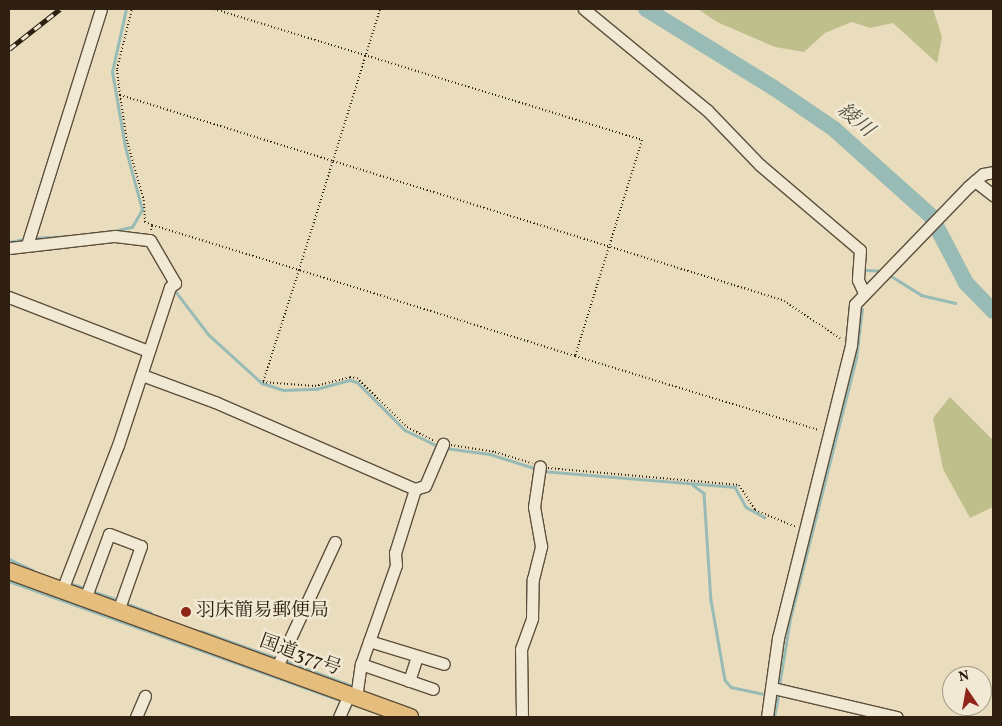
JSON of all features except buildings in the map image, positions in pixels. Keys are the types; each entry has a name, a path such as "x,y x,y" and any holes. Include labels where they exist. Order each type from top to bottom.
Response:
{"highway":[{"name":"国道377号","path":"9,571 62,590 87,592 279,663 353,696 410,717"}],"street":[{"path":"27,240 51,173 60,131 101,9"},
{"path":"584,9 707,110 760,165 860,250 858,280 867,291"},
{"path":"767,717 777,689 778,638 852,345 855,304 972,184 983,174 993,172"},
{"path":"972,184 993,194"},
{"path":"9,248 27,240 115,236 150,240 175,283 172,286 148,351 142,375 62,590"},
{"path":"9,297 148,351"},
{"path":"142,375 215,402 415,490 425,486 443,446"},
{"path":"522,717 521,649 532,618 532,579 540,546 534,507 540,469"},
{"path":"339,717 353,696 361,664 396,565 395,553 415,490"},
{"path":"87,592 109,534 141,546 121,605"},
{"path":"279,663 335,542"},
{"path":"369,641 444,664"},
{"path":"409,681 416,656"},
{"path":"361,664 433,689"},
{"path":"777,689 897,717"},
{"path":"136,717 145,696"}],"path":[{"path":"132,9 117,69 120,95 145,222 830,434"},
{"path":"214,9 642,140 575,356"},
{"path":"380,9 263,382 315,386 350,377 357,378 407,427 443,446 495,452 540,469 739,485 755,510 806,531"},
{"path":"120,95 784,301 852,345"},
{"path":"150,240 152,225"}],"green space":[{"path":"698,9 933,9 942,37 937,63 893,23 870,28 852,22 825,33 804,52 775,47 717,22"},
{"path":"950,397 993,440 993,507 970,518 943,469 933,418"}],"waterway":[{"path":"114,231 132,227 142,210 125,147 112,72 126,9"},
{"name":"綾川","path":"646,9 774,88 834,129 931,216 966,283 993,311"},
{"path":"32,238 67,236"},
{"path":"9,242 24,239"},
{"path":"867,270 884,271"},
{"path":"888,274 921,295 955,303"},
{"path":"173,288 209,335 262,383 284,390 316,389 350,380 357,382 405,430 438,446"},
{"path":"779,686 790,619 856,358 862,309"},
{"path":"445,448 490,454 537,469"},
{"path":"542,471 735,487 746,507 764,517"},
{"path":"693,485 704,493 711,600 725,680 731,687 765,694"},
{"path":"9,559 33,570"},
{"path":"9,581 339,700"},
{"path":"69,583 85,588"},
{"path":"92,591 118,600"},
{"path":"125,603 150,612"},
{"path":"201,631 277,658"},
{"path":"283,660 353,686"},
{"path":"774,717 779,692"}],"railway":[{"path":"9,49 60,9"}],"place":[{"name":"羽床簡易郵便局","path":"186,612"}]}
